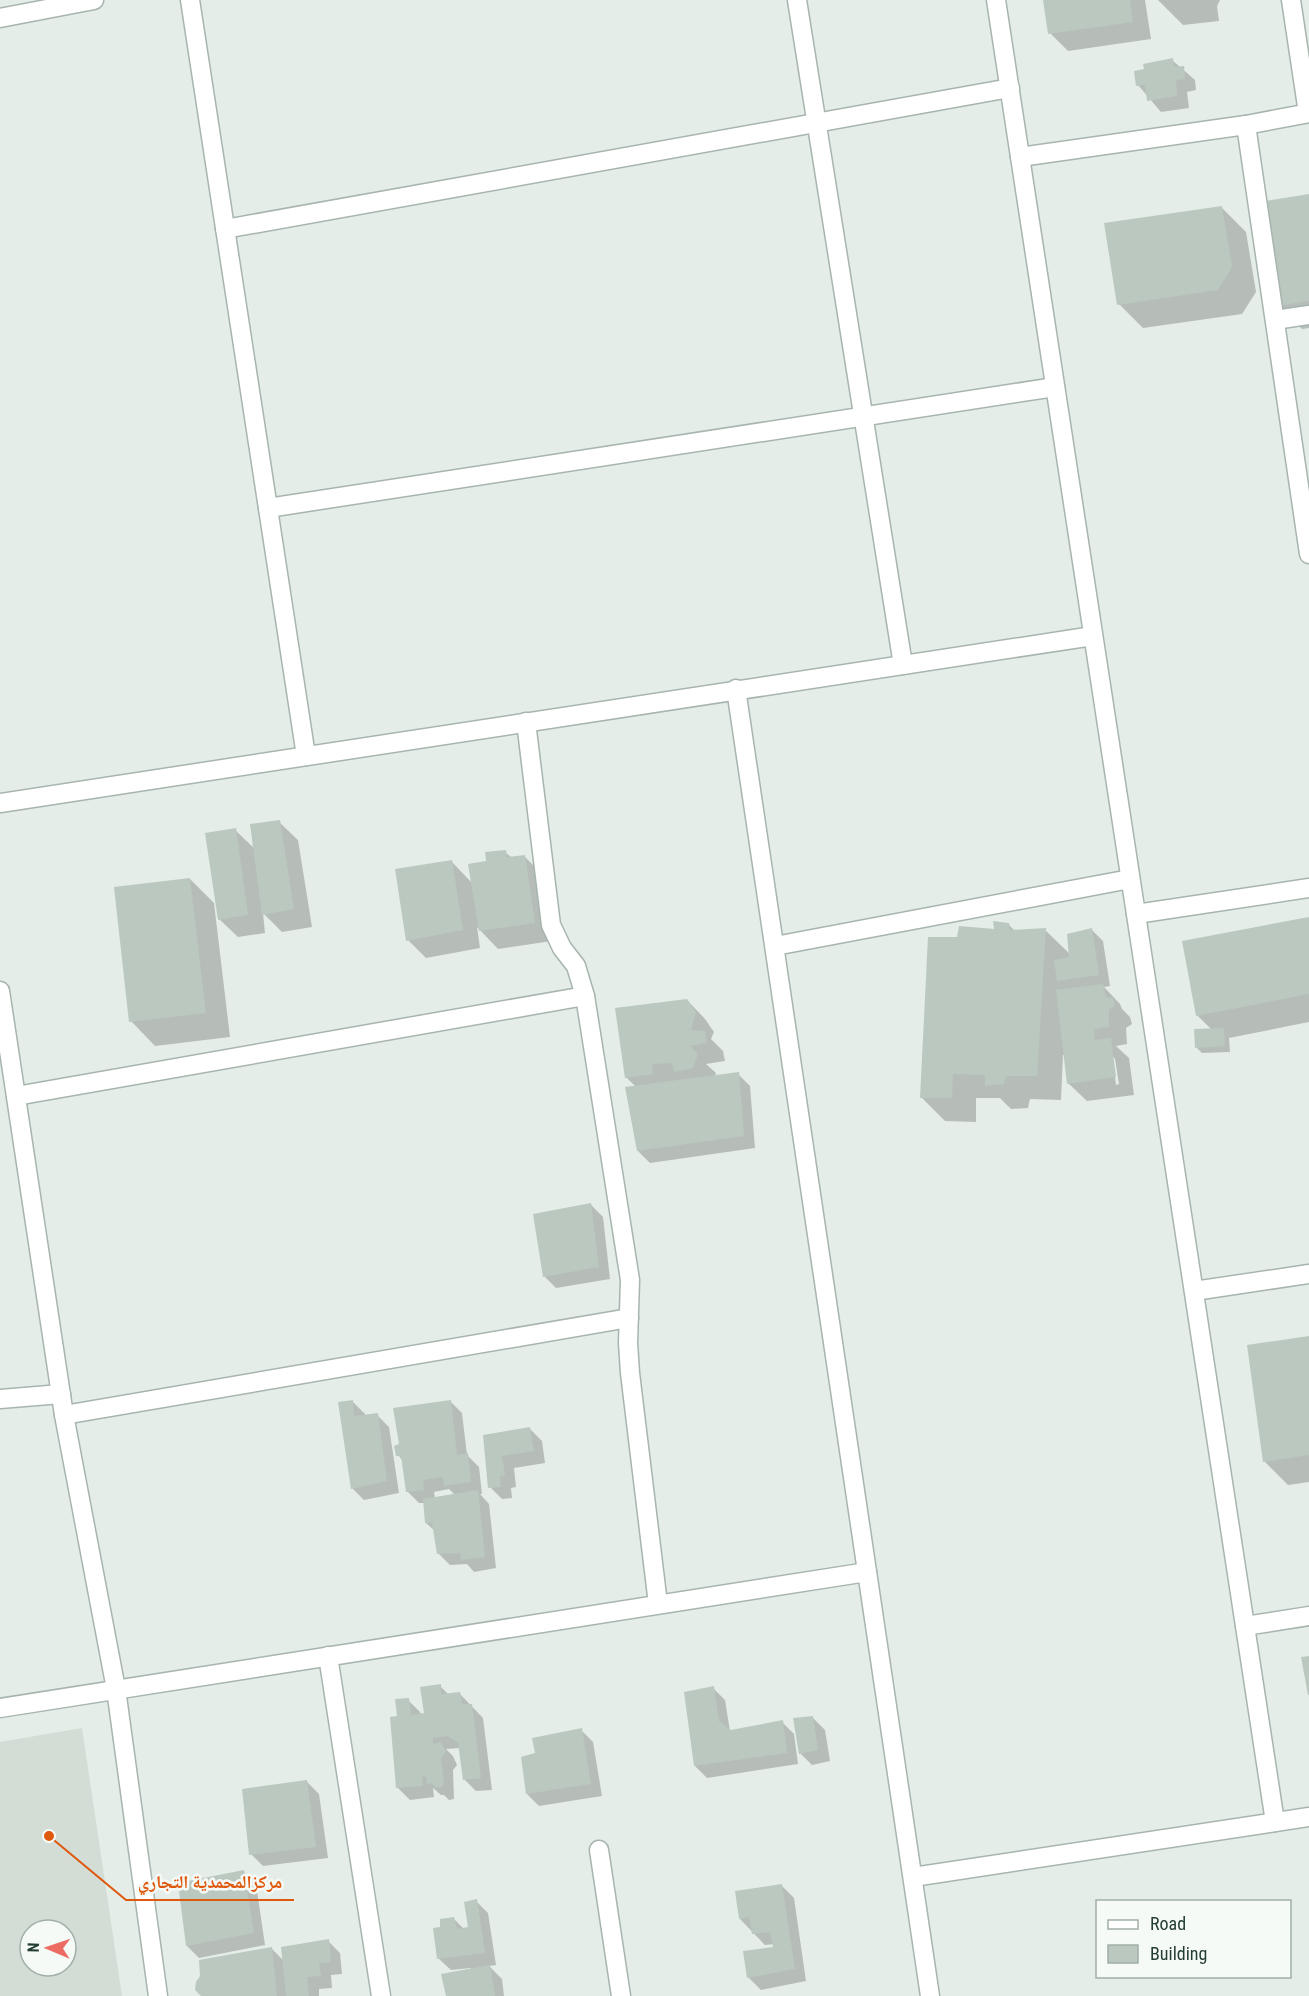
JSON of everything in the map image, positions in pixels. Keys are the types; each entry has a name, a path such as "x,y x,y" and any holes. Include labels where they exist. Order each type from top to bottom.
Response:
{"street":[{"path":"0,18 94,0"},
{"path":"190,0 306,756"},
{"path":"796,0 903,665"},
{"path":"996,0 1275,1822"},
{"path":"1020,157 1309,113 1291,0"},
{"path":"225,229 1010,88"},
{"path":"1246,124 1309,554"},
{"path":"1275,320 1309,315"},
{"path":"268,508 1055,387"},
{"path":"0,803 1094,636"},
{"path":"736,689 930,1996"},
{"path":"526,722 546,899 551,925 562,948 576,966 585,996 630,1280 630,1373 658,1604"},
{"path":"775,946 1130,879"},
{"path":"1136,914 1309,888"},
{"path":"0,991 64,1415 116,1689 158,1996"},
{"path":"16,1096 585,996"},
{"path":"1194,1291 1309,1274"},
{"path":"64,1415 629,1318"},
{"path":"0,1399 61,1394"},
{"path":"0,1708 867,1572"},
{"path":"1245,1626 1309,1616"},
{"path":"328,1656 381,1996"},
{"path":"913,1877 1309,1817"},
{"path":"599,1850 621,1996"}],"shaded area":[{"path":"82,1728 122,1996 0,1996 0,1742"}],"building":[{"path":"1043,0 1130,0 1133,22 1048,34"},
{"path":"1173,58 1174,67 1184,66 1185,79 1176,80 1177,96 1147,101 1145,85 1136,86 1134,71 1144,69 1143,64"},
{"path":"1309,194 1309,301 1277,306 1260,202"},
{"path":"1222,206 1232,267 1218,290 1117,305 1104,223"},
{"path":"280,820 294,909 262,915 250,824"},
{"path":"236,828 248,915 218,920 205,833"},
{"path":"506,850 507,857 525,855 535,923 479,931 468,864 486,861 485,852"},
{"path":"452,860 463,930 406,941 395,869"},
{"path":"190,878 206,1013 129,1022 114,887"},
{"path":"1309,917 1309,994 1196,1016 1182,941"},
{"path":"993,921 1009,923 1010,930 1046,928 1037,1076 1006,1076 1004,1084 985,1086 985,1075 953,1074 952,1098 920,1098 928,937 957,937 959,926 994,929"},
{"path":"1092,928 1099,975 1057,981 1054,960 1069,957 1067,934"},
{"path":"1103,984 1106,997 1113,998 1115,1005 1109,1010 1109,1027 1094,1029 1095,1040 1111,1038 1116,1077 1067,1084 1056,990"},
{"path":"687,999 696,1012 691,1030 705,1031 707,1043 690,1046 698,1054 693,1068 674,1072 672,1063 652,1064 653,1074 625,1078 615,1008"},
{"path":"1224,1028 1225,1046 1195,1048 1194,1029"},
{"path":"739,1072 744,1136 637,1151 625,1087"},
{"path":"591,1203 599,1267 543,1277 533,1214"},
{"path":"1309,1336 1309,1455 1263,1462 1247,1345"},
{"path":"353,1400 354,1416 378,1413 387,1481 351,1489 338,1402"},
{"path":"451,1400 457,1455 468,1453 471,1482 444,1486 443,1477 423,1480 424,1490 406,1492 401,1456 396,1456 394,1446 399,1444 393,1408"},
{"path":"530,1427 534,1451 502,1456 505,1475 500,1476 501,1487 488,1488 483,1435"},
{"path":"478,1490 485,1557 461,1560 460,1553 437,1554 432,1523 425,1523 423,1499"},
{"path":"1309,1656 1309,1695 1308,1695 1301,1657"},
{"path":"441,1684 441,1694 460,1692 462,1704 472,1704 481,1778 463,1780 458,1743 448,1736 433,1738 433,1744 441,1742 446,1752 441,1758 444,1783 442,1787 436,1788 432,1783 427,1784 426,1776 422,1777 423,1786 396,1788 390,1717 397,1716 395,1699 409,1698 411,1715 424,1713 420,1687"},
{"path":"714,1686 719,1721 731,1730 783,1720 787,1753 694,1766 684,1692"},
{"path":"813,1716 818,1750 799,1754 793,1718"},
{"path":"582,1728 591,1784 526,1794 521,1757 535,1753 532,1738"},
{"path":"307,1780 316,1847 249,1855 242,1789"},
{"path":"244,1870 254,1933 186,1946 178,1883"},
{"path":"782,1884 795,1969 747,1978 743,1951 773,1947 770,1932 752,1934 749,1917 739,1919 735,1891"},
{"path":"477,1899 485,1953 437,1959 433,1928 440,1927 440,1919 454,1917 457,1929 468,1927 464,1902"},
{"path":"329,1939 331,1962 319,1963 321,1976 307,1977 309,1996 286,1996 281,1947"},
{"path":"272,1947 277,1996 201,1996 195,1990 200,1976 199,1960"},
{"path":"490,1965 495,1996 446,1996 441,1974"}],"place":[{"name":"مركزالمحمدية التجاري","path":"49,1836"}]}
